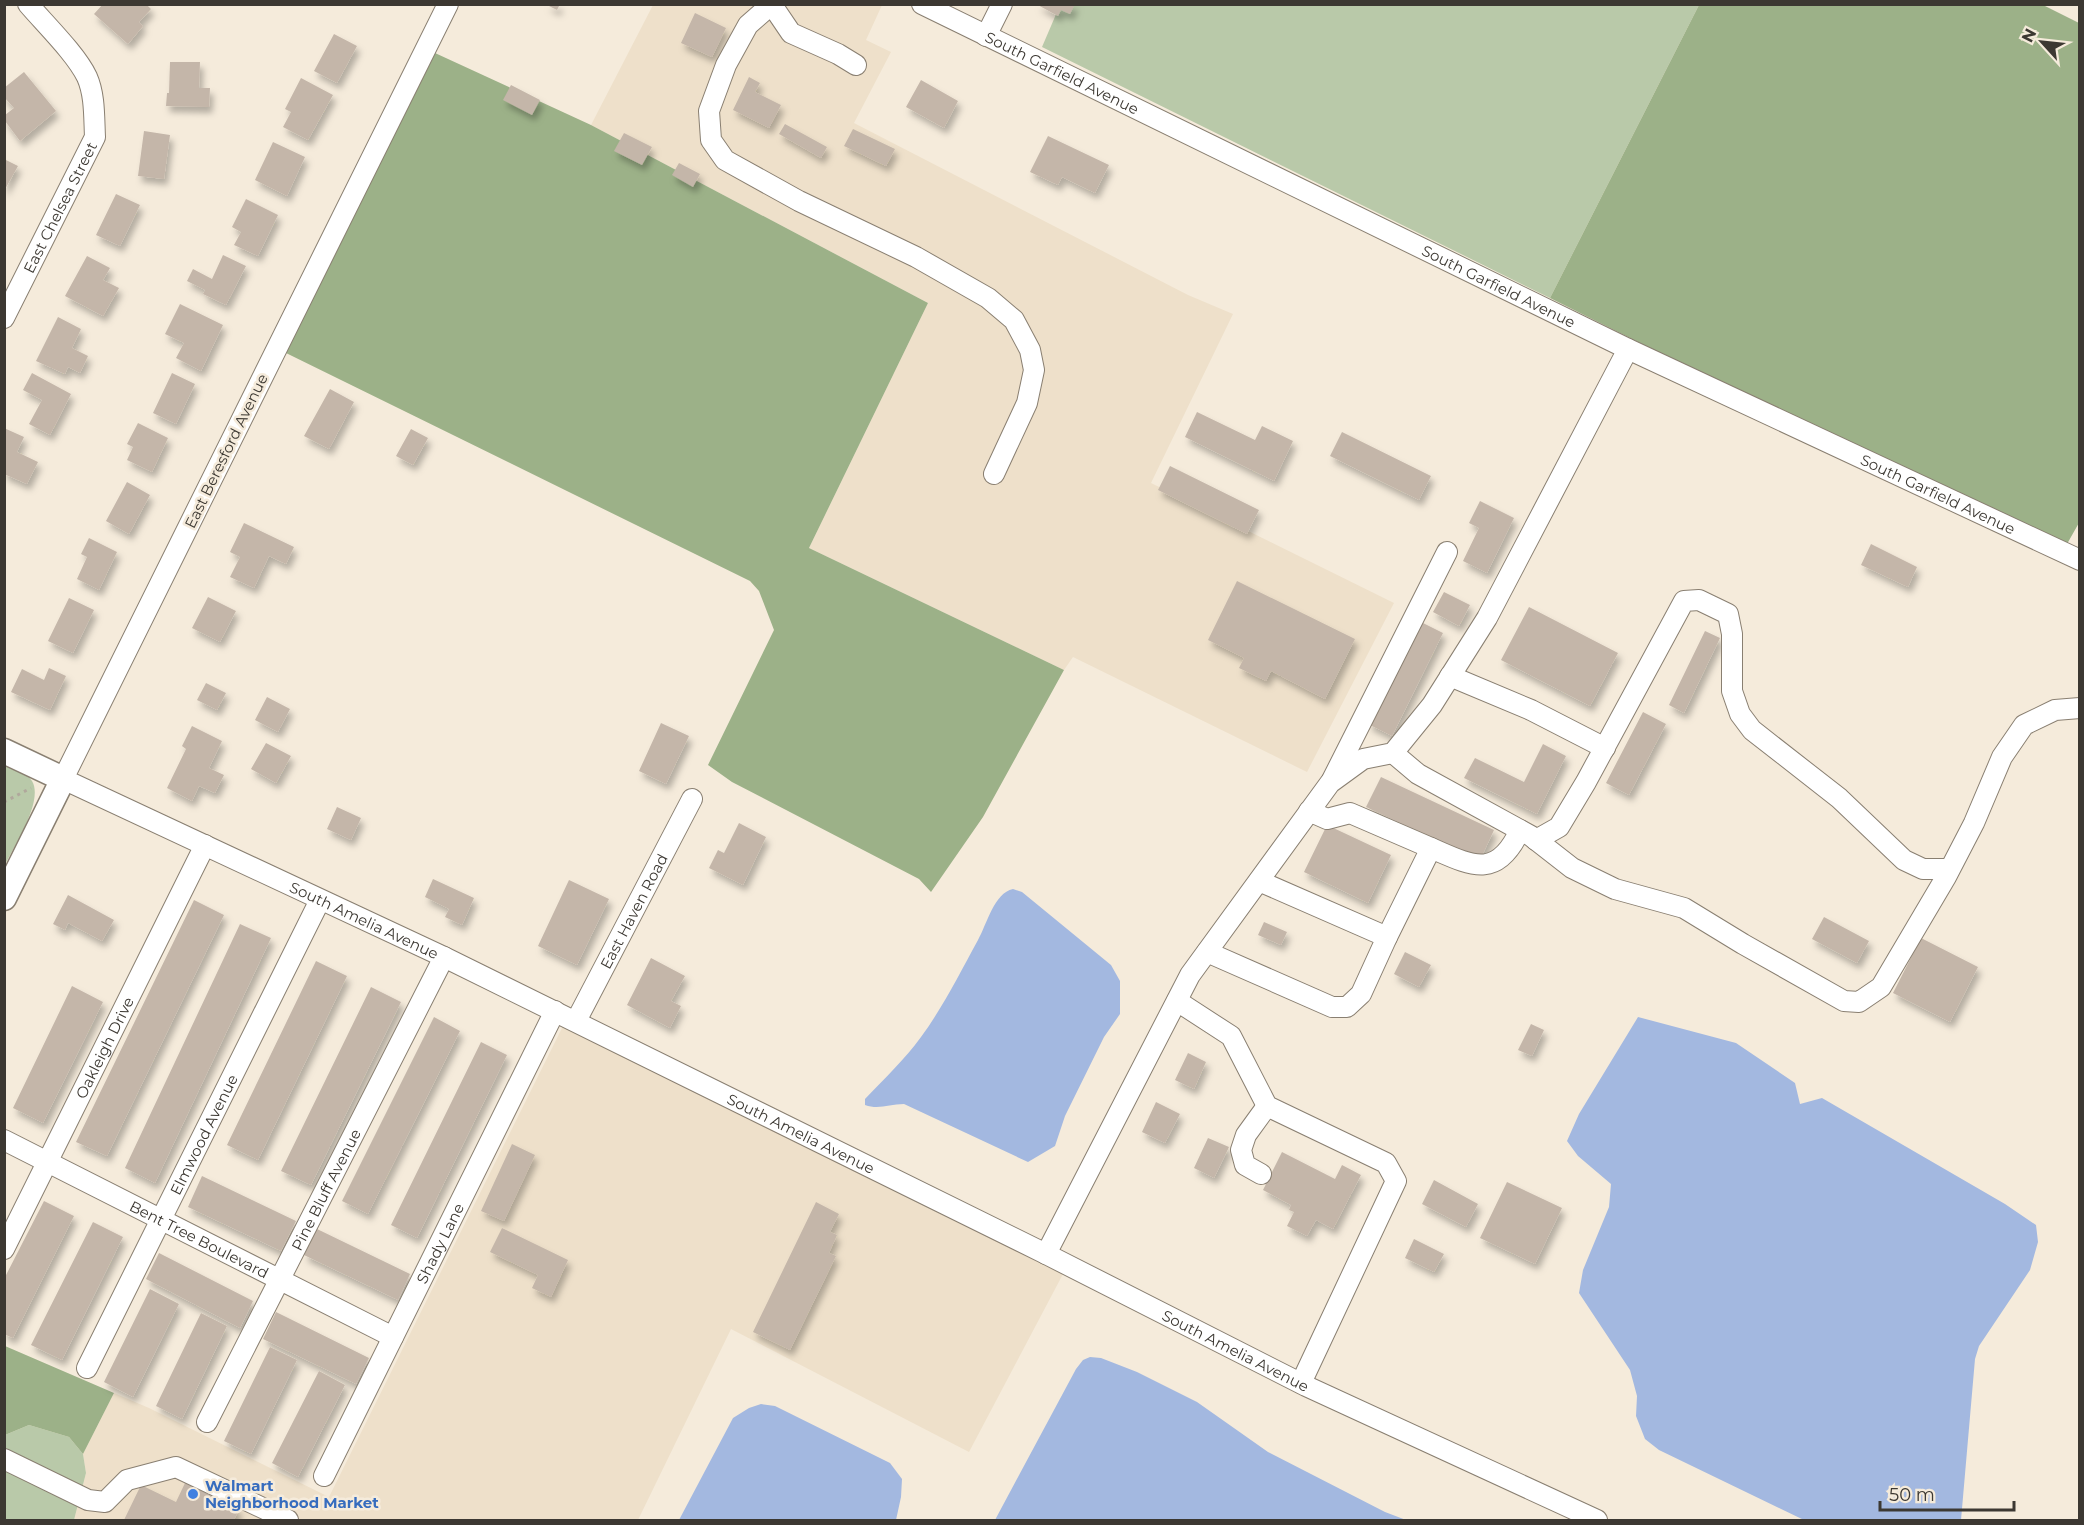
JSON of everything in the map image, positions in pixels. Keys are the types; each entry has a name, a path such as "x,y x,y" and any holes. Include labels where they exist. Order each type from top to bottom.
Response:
{"main road":[{"name":"South Amelia Avenue","path":"4,751 63,779"},
{"name":"East Beresford Avenue","path":"4,898 63,779"}],"street":[{"name":"East Chelsea Street","path":"4,318 95,137 94,105 87,77 71,54 28,4"},
{"name":"East Beresford Avenue","path":"63,779 448,4"},
{"name":"South Garfield Avenue","path":"922,4 1628,349 2079,560"},
{"path":"986,36 1002,4"},
{"path":"856,65 838,54 791,33 772,5 748,25 726,66 710,111 711,140 725,160 799,201 926,263 988,298 1014,320 1030,350 1034,370 1027,403 994,474"},
{"path":"1330,783 1363,759 1393,753 1432,705 1486,618 1628,349"},
{"path":"1046,1254 1190,975 1330,783 1447,552"},
{"path":"1310,811 1327,819 1350,813 1467,864 1489,865 1528,835 1559,827 1605,748 1684,601 1700,600 1728,614 1732,634 1732,691 1740,714 1752,730 1839,798 1904,860 1923,869 1949,869"},
{"path":"1450,676 1531,710 1605,748"},
{"path":"1393,753 1418,774 1528,835 1572,868 1615,889 1684,908 1844,1001 1859,1002 1881,987 1974,823 2002,757 2024,725 2055,710 2079,708"},
{"name":"South Amelia Avenue","path":"63,779 444,957 1046,1254 1301,1383 1597,1521"},
{"name":"East Haven Road","path":"576,1021 692,799"},
{"name":"Oakleigh Drive","path":"4,1249 205,845"},
{"path":"1207,952 1332,1008 1347,1007 1361,994 1431,848"},
{"path":"1259,881 1388,937"},
{"name":"Elmwood Avenue","path":"87,1368 320,900"},
{"name":"Pine Bluff Avenue","path":"207,1422 444,957"},
{"path":"1177,1001 1231,1036 1267,1106 1386,1163 1396,1181 1301,1383"},
{"name":"Shady Lane","path":"324,1476 555,1011"},
{"path":"1261,1174 1245,1165 1241,1150 1246,1135 1267,1106"},
{"name":"Bent Tree Boulevard","path":"4,1140 393,1337"},
{"path":"4,1459 88,1500 105,1502 127,1480 176,1467 288,1521"}],"path":[{"path":"4,802 31,788"}],"shaded area":[{"path":"653,5 882,5 866,40 891,52 854,123 1188,295 1233,314 1151,483 1394,603 1307,772 1073,657 1064,670 809,548 928,303 591,125"},
{"path":"563,1026 1063,1274 969,1452 731,1329 638,1520 74,1520 86,1473 83,1454 114,1393 329,1497"}],"green space":[{"path":"1060,5 1699,5 1550,298 1042,47"},
{"path":"1699,5 2043,5 2079,23 2080,521 2067,544 1670,358 1550,298"},
{"path":"435,53 591,125 928,303 809,548 1064,670 983,817 931,892 919,879 732,782 708,765 774,630 759,591 750,581 286,353"},
{"path":"5,763 27,775 35,790 31,811 5,865"},
{"path":"5,1346 114,1393 83,1454 69,1437 29,1425 5,1435"},
{"path":"29,1425 69,1437 83,1454 86,1473 74,1520 5,1520 5,1435"}],"water":[{"path":"1013,889 1022,892 1111,965 1120,981 1120,1014 1104,1037 1065,1116 1055,1146 1028,1162 904,1104 880,1107 865,1105 865,1099 894,1069 929,1026 958,977 996,903 1001,896"},
{"path":"1638,1017 1736,1043 1795,1083 1800,1104 1822,1098 2005,1204 2036,1225 2038,1242 2030,1270 1979,1346 1975,1359 1961,1520 1804,1520 1659,1450 1645,1439 1636,1416 1637,1396 1630,1370 1579,1293 1583,1270 1609,1207 1611,1184 1578,1156 1567,1141 1579,1114"},
{"path":"1090,1357 1101,1358 1137,1372 1197,1402 1268,1452 1385,1512 1406,1520 995,1520 1076,1369 1083,1360"},
{"path":"761,1404 775,1406 890,1463 902,1479 896,1520 679,1520 733,1418"}],"building":[{"path":"103,4 146,4 151,9 139,22 143,26 128,44 94,14"},
{"path":"545,4 560,4 557,10"},
{"path":"1036,4 1075,4 1070,14 1061,10 1058,16"},
{"path":"695,13 726,28 712,57 681,43"},
{"path":"334,34 357,46 337,83 314,71"},
{"path":"170,62 200,62 199,88 210,88 209,107 166,106 167,93 169,93"},
{"path":"24,72 56,111 20,141 5,121 5,115 14,108 4,97 4,88"},
{"path":"749,77 760,83 755,92 781,105 769,128 733,110"},
{"path":"301,78 333,95 308,140 283,127 291,112 285,109"},
{"path":"921,80 958,101 944,128 906,107"},
{"path":"511,85 540,100 532,115 503,100"},
{"path":"785,124 827,147 821,158 779,134"},
{"path":"853,129 895,149 886,166 844,146"},
{"path":"144,131 170,135 164,179 138,176"},
{"path":"624,133 652,147 642,165 614,151"},
{"path":"1048,136 1109,165 1095,193 1062,177 1058,185 1030,172"},
{"path":"273,142 305,157 287,196 255,180"},
{"path":"4,159 18,166 4,191"},
{"path":"679,163 700,174 693,187 672,175"},
{"path":"116,194 140,205 120,246 96,235"},
{"path":"246,199 278,215 258,256 234,245 241,232 232,227"},
{"path":"223,255 246,266 226,305 203,294 205,290 187,281 193,269 212,279"},
{"path":"87,256 110,268 103,280 119,288 103,316 65,296"},
{"path":"180,304 223,325 201,371 176,358 184,343 165,334"},
{"path":"58,317 81,329 72,348 88,356 80,373 68,367 65,374 36,361"},
{"path":"32,373 71,394 50,435 29,424 42,400 23,390"},
{"path":"172,373 195,384 176,424 153,413"},
{"path":"330,389 354,402 329,449 304,436"},
{"path":"1197,412 1255,440 1262,426 1293,441 1274,481 1185,437"},
{"path":"138,423 168,438 152,472 127,460 133,447 127,444"},
{"path":"4,428 24,437 17,452 38,462 27,484 4,474"},
{"path":"411,429 428,438 413,465 396,456"},
{"path":"1342,432 1431,476 1419,500 1330,456"},
{"path":"1170,466 1259,510 1247,534 1158,490"},
{"path":"127,482 150,495 129,534 106,521"},
{"path":"1480,501 1514,518 1487,573 1463,561 1479,528 1469,523"},
{"path":"244,523 294,547 286,564 269,556 254,588 230,577 240,557 230,552"},
{"path":"89,538 117,552 99,590 77,579 87,557 81,554"},
{"path":"1871,544 1917,567 1908,587 1861,565"},
{"path":"1237,581 1355,639 1325,699 1271,671 1266,681 1239,668 1244,658 1208,640"},
{"path":"1444,592 1470,605 1459,626 1433,612"},
{"path":"208,597 236,611 220,642 192,628"},
{"path":"69,598 94,610 73,653 48,641"},
{"path":"1529,607 1618,653 1590,706 1501,660"},
{"path":"1419,621 1443,633 1392,736 1368,724"},
{"path":"1705,631 1720,638 1684,713 1669,705"},
{"path":"49,668 66,676 50,710 11,692 22,669 44,680"},
{"path":"206,683 226,693 217,710 197,700"},
{"path":"267,697 290,709 278,732 255,720"},
{"path":"1643,712 1666,724 1629,795 1606,783"},
{"path":"661,723 689,736 666,784 639,771"},
{"path":"192,726 222,741 209,768 224,775 215,793 199,786 192,801 167,788 186,749 182,746"},
{"path":"266,743 291,756 276,783 251,769"},
{"path":"1543,744 1566,756 1537,814 1464,778 1475,758 1524,782"},
{"path":"1381,777 1494,830 1480,860 1366,807"},
{"path":"337,807 361,818 351,840 327,829"},
{"path":"739,823 766,837 743,885 709,868 718,850 724,853"},
{"path":"1327,825 1391,855 1368,903 1304,872"},
{"path":"433,879 474,898 462,925 445,917 449,909 425,897"},
{"path":"569,880 609,899 577,965 538,946"},
{"path":"68,895 114,920 102,941 68,923 65,930 53,924"},
{"path":"194,900 224,915 107,1156 76,1142"},
{"path":"1824,917 1869,941 1857,963 1812,939"},
{"path":"1264,922 1287,932 1281,945 1258,935"},
{"path":"240,924 271,938 155,1183 125,1168"},
{"path":"1921,938 1978,967 1950,1022 1893,993"},
{"path":"1405,952 1431,965 1419,987 1394,974"},
{"path":"651,958 685,976 671,1001 681,1006 670,1028 627,1005"},
{"path":"316,961 347,976 258,1160 227,1145"},
{"path":"72,986 103,1002 43,1123 13,1108"},
{"path":"371,987 401,1002 311,1185 281,1171"},
{"path":"434,1017 460,1031 368,1214 342,1201"},
{"path":"1531,1024 1544,1030 1532,1056 1518,1050"},
{"path":"481,1042 507,1055 417,1238 391,1225"},
{"path":"1188,1053 1206,1062 1194,1089 1175,1080"},
{"path":"1156,1102 1180,1114 1165,1143 1142,1132"},
{"path":"1208,1138 1229,1147 1214,1178 1194,1168"},
{"path":"512,1144 535,1155 504,1221 481,1211"},
{"path":"1282,1152 1335,1179 1342,1165 1361,1175 1333,1229 1316,1220 1307,1236 1287,1226 1294,1212 1289,1210 1291,1205 1263,1190"},
{"path":"202,1176 296,1221 281,1251 188,1207"},
{"path":"1434,1180 1478,1204 1466,1227 1422,1204"},
{"path":"1507,1182 1562,1208 1535,1264 1480,1238"},
{"path":"44,1201 74,1216 13,1338 4,1334 4,1279"},
{"path":"816,1202 839,1214 830,1232 837,1235 829,1253 836,1256 790,1350 753,1332"},
{"path":"93,1222 123,1237 62,1360 31,1345"},
{"path":"502,1228 568,1260 551,1297 532,1288 538,1275 490,1252"},
{"path":"317,1229 410,1274 398,1300 304,1255"},
{"path":"1414,1239 1444,1254 1434,1272 1405,1258"},
{"path":"159,1253 253,1301 240,1328 146,1279"},
{"path":"150,1289 179,1304 133,1397 104,1382"},
{"path":"276,1312 369,1358 356,1384 263,1339"},
{"path":"201,1313 227,1326 182,1419 156,1406"},
{"path":"270,1347 297,1360 251,1454 224,1441"},
{"path":"319,1371 345,1385 298,1477 272,1463"},
{"name":"Walmart Neighborhood Market","path":"185,1483 239,1509 234,1520 124,1520 141,1485 176,1502"}],"place":[{"name":"Walmart Neighborhood Market","path":"193,1494"}]}
